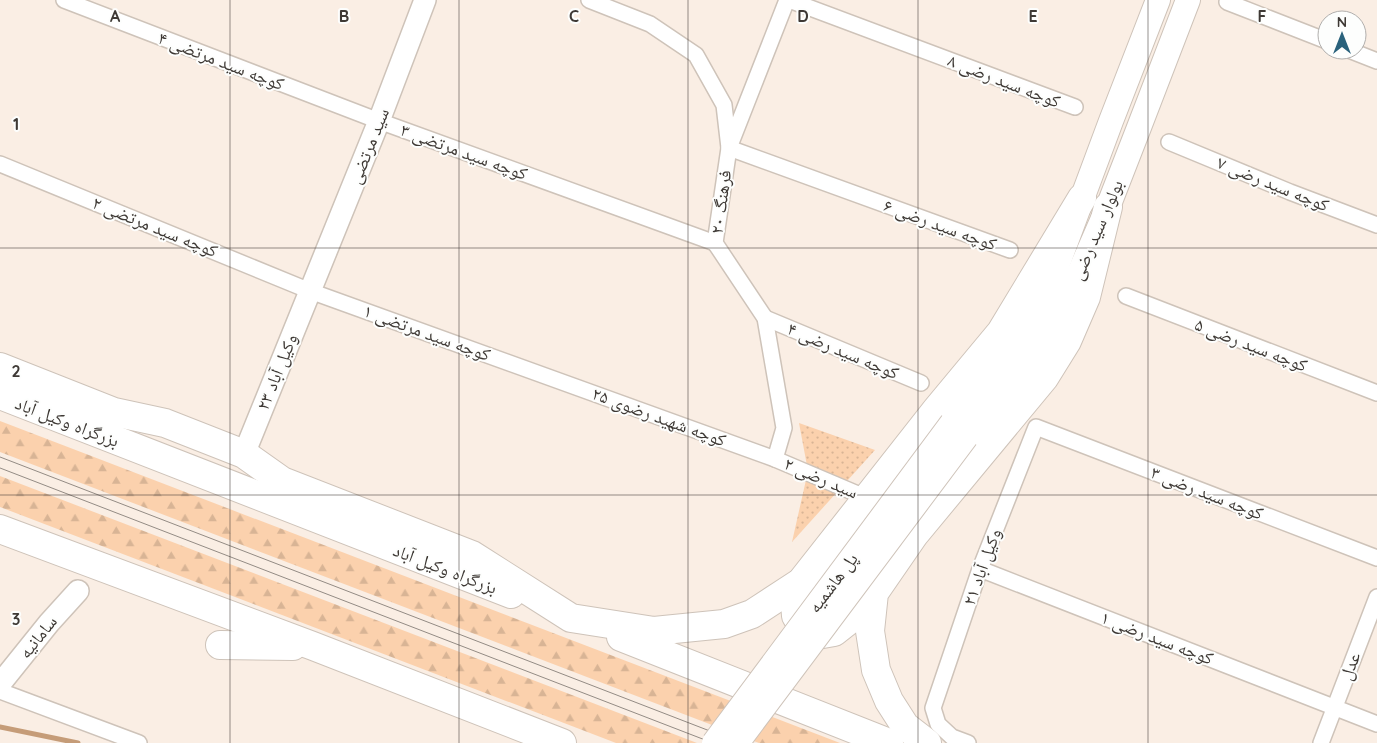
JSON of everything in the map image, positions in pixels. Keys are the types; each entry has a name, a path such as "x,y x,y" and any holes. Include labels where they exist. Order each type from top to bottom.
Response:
{"highway":[{"path":"0,367 114,412 164,423 244,454 282,481 472,555 571,618 654,631 724,624 752,614 801,582 1001,332 1082,198"},
{"path":"801,582 795,602 796,616 806,629 817,635 834,632 853,617 874,593 914,535 1044,378 1067,341 1086,297 1108,207"},
{"name":"بزرگراه وکیل آباد","path":"0,395 889,743"},
{"path":"0,529 313,646 554,741"},
{"path":"874,593 870,632 876,670 889,701 905,726 927,743"},
{"path":"220,645 313,646"}],"main road":[{"name":"بولوار سید رضی","path":"959,430 1012,351 1051,282 1110,120 1158,0"},
{"name":"بولوار سید رضی","path":"959,430 1028,362 1070,294 1108,207 1188,0"},
{"name":"پل هاشمیه","path":"714,743 959,430"},
{"name":"پل هاشمیه","path":"737,743 959,430"}],"street":[{"name":"کوچه سید مرتضی ۴","path":"64,0 379,121"},
{"name":"سید مرتضی","path":"310,291 379,121 425,0"},
{"path":"589,0 650,24 696,55 724,105 729,148"},
{"name":"کوچه سید رضی ۸","path":"788,0 1075,107"},
{"name":"فرهنگ ۲۰","path":"775,458 784,428 765,318 715,243 729,148 788,0"},
{"path":"1227,2 1317,37"},
{"name":"کوچه سید مرتضی ۳","path":"379,121 715,243"},
{"name":"کوچه سید رضی ۷","path":"1168,142 1377,225"},
{"name":"کوچه سید رضی ۶","path":"729,148 1010,250"},
{"name":"کوچه سید مرتضی ۲","path":"0,164 310,291"},
{"name":"کوچه سید مرتضی ۱","path":"310,291 543,375"},
{"name":"۲۳ وکیل آباد","path":"244,454 310,291"},
{"name":"کوچه سید رضی ۵","path":"1126,296 1377,393"},
{"name":"کوچه سید رضی ۴","path":"765,318 921,383"},
{"name":"کوچه شهید رضوی ۲۵","path":"543,375 775,458"},
{"name":"کوچه سید رضی ۳","path":"1036,427 1377,558"},
{"name":"۲۱ وکیل آباد","path":"968,743 952,737 938,724 933,708 980,569 1036,427"},
{"name":"سید رضی ۲","path":"775,458 867,498"},
{"name":"کوچه سید رضی ۱","path":"980,569 1377,724"},
{"name":"سامانیه","path":"0,684 49,623 78,591"},
{"name":"عدل","path":"1321,743 1377,597"},
{"path":"0,691 139,743"}],"green space":[{"path":"0,421 840,743 759,743 0,452"},
{"path":"799,423 875,450 792,542 808,471"},
{"path":"0,476 697,743 616,743 0,507"}],"waterway":[{"path":"0,727 78,743"}],"tram line":[{"path":"0,457 741,743"},
{"path":"0,468 713,743"}]}
